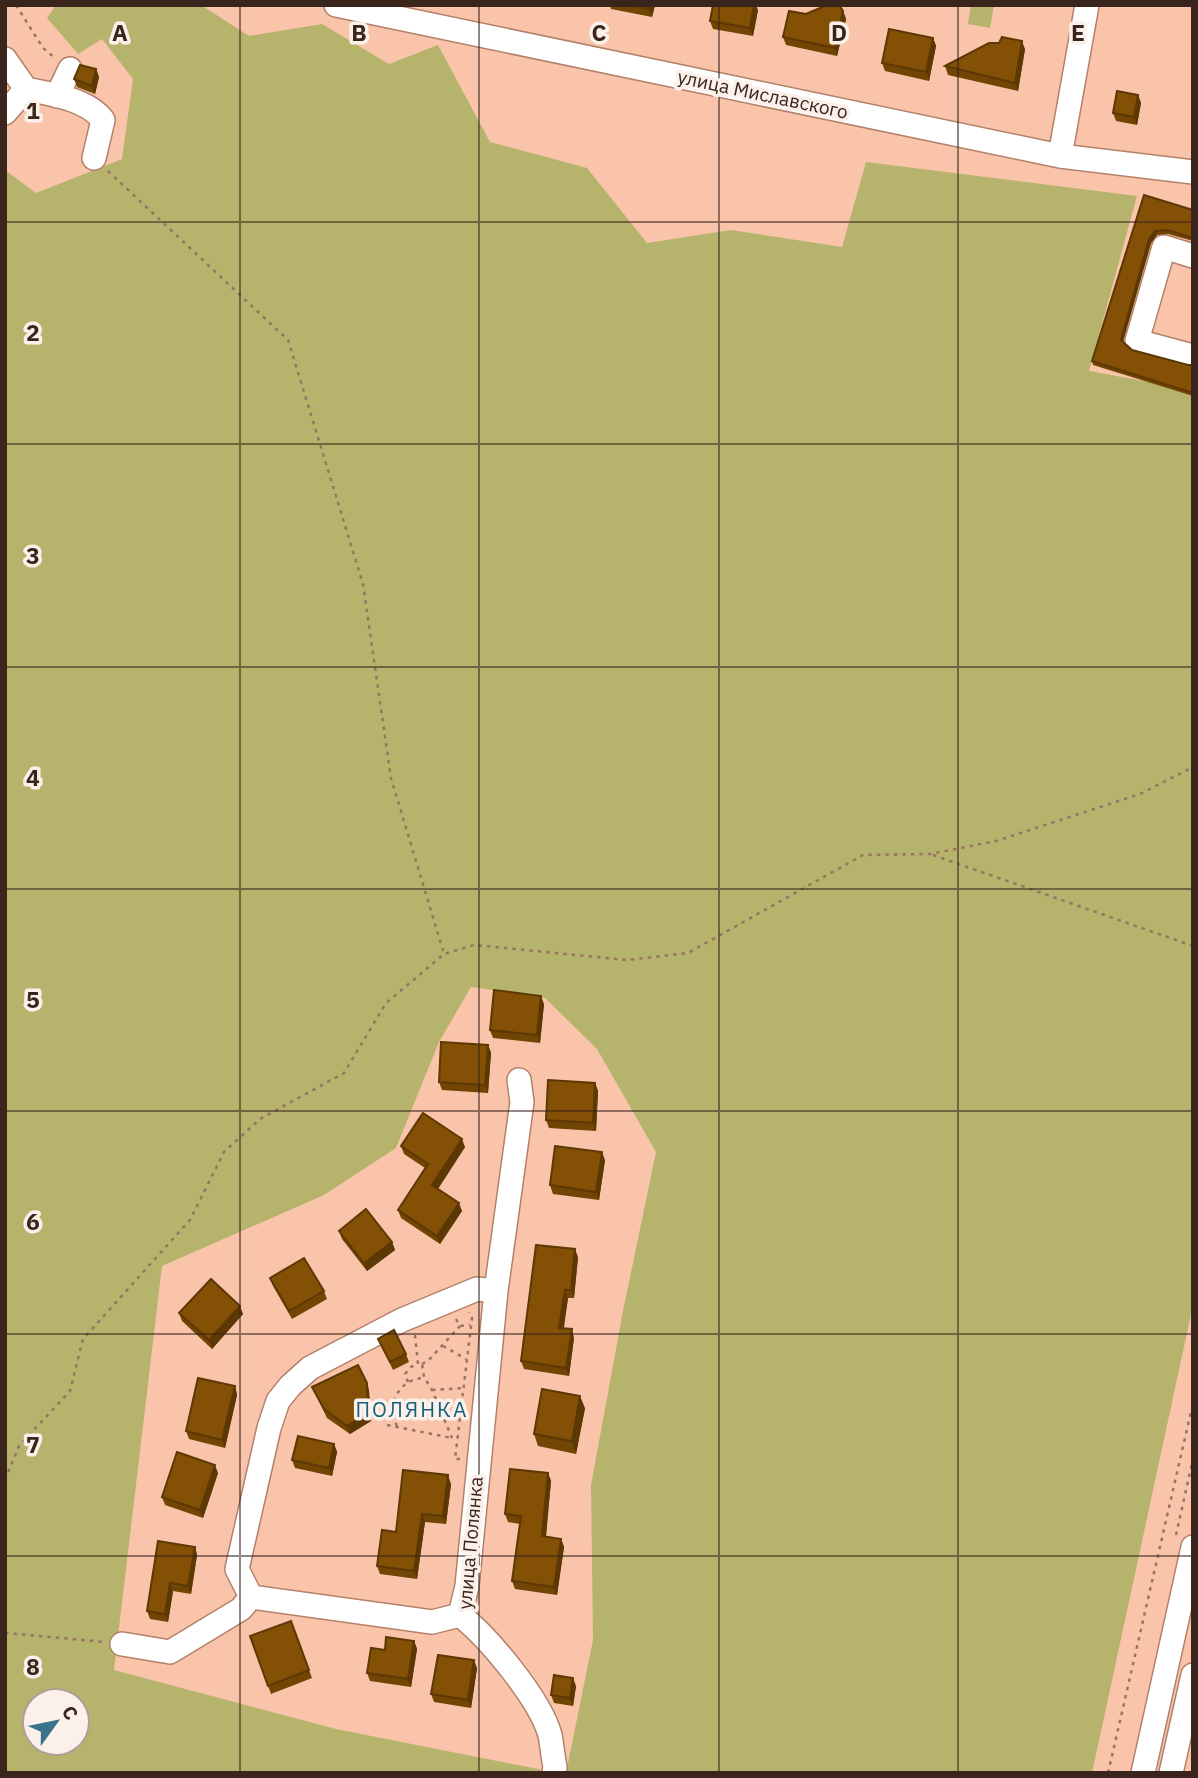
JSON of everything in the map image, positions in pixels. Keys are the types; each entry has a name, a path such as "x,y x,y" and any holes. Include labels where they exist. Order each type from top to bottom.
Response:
{"street":[{"name":"улица Миславского","path":"336,5 1060,156 1193,172"},
{"path":"1060,156 1087,5"},
{"path":"5,59 26,89 57,96 96,111 103,120 94,158"},
{"path":"57,96 70,69"},
{"path":"5,113 26,89"},
{"path":"1193,256 1164,247 1136,341 1193,356"},
{"name":"улица Полянка","path":"519,1080 522,1102 496,1291 467,1586 460,1615 480,1631 534,1703 549,1733 554,1770"},
{"path":"251,1597 237,1569 278,1401 310,1368 402,1320 477,1289 496,1291"},
{"path":"1143,1773 1193,1548"},
{"path":"251,1597 432,1622 460,1615"},
{"path":"122,1644 170,1652 241,1609 251,1597"},
{"path":"1171,1773 1193,1675"}],"path":[{"path":"16,5 43,48 70,69"},
{"path":"94,158 288,340 363,584 391,778 444,954"},
{"path":"5,1480 19,1446 69,1391 83,1339 190,1220 225,1153 260,1119 344,1073 386,1003 444,954 474,945 627,960 688,953 863,855 930,854 996,841 1140,794 1193,768"},
{"path":"930,854 1193,946"},
{"path":"463,1310 469,1312 472,1318 455,1459 478,1459"},
{"path":"457,1313 460,1326"},
{"path":"408,1381 405,1374 411,1367 420,1364 443,1346 460,1326 470,1325"},
{"path":"415,1331 424,1377 452,1438"},
{"path":"443,1346 466,1359"},
{"path":"397,1426 392,1409 395,1397 408,1381 424,1377"},
{"path":"432,1390 463,1388"},
{"path":"1108,1773 1193,1403"},
{"path":"387,1425 457,1438"},
{"path":"5,1633 122,1644"}],"shaded area":[{"path":"56,5 201,5 249,36 322,24 389,64 438,45 490,142 587,168 647,243 731,230 842,247 866,162 1137,196 1089,371 1193,390 1193,1305 1092,1773 566,1773 593,1640 591,1485 656,1152 597,1049 545,998 471,987 439,1042 396,1148 324,1195 162,1266 114,1670 336,1729 543,1770 542,1773 5,1773 5,170 36,193 122,159 133,79 102,39 78,54 47,18"},
{"path":"971,5 994,5 990,28 968,24"}],"building":[{"path":"631,5 650,5 649,9"},
{"path":"713,5 754,5 750,28 710,21"},
{"path":"827,5 839,5 843,11 835,48 783,37 789,11 806,14"},
{"path":"889,29 933,38 926,72 882,63"},
{"path":"1002,37 1022,41 1015,83 945,66 989,43 999,43"},
{"path":"80,65 96,69 92,86 74,79"},
{"path":"1117,91 1138,95 1134,117 1113,113"},
{"path":"1144,195 1193,210 1193,238 1167,230 1155,231 1149,239 1121,340 1132,350 1193,365 1193,393 1092,361"},
{"path":"494,990 541,996 537,1035 490,1030"},
{"path":"441,1042 488,1045 485,1085 439,1082"},
{"path":"548,1080 595,1083 593,1123 546,1120"},
{"path":"423,1113 462,1139 432,1185 459,1203 437,1236 398,1210 428,1164 401,1146"},
{"path":"555,1146 602,1152 596,1192 550,1185"},
{"path":"366,1209 392,1242 364,1263 339,1231"},
{"path":"536,1245 575,1249 571,1290 565,1290 559,1328 572,1329 566,1368 521,1361"},
{"path":"304,1258 324,1291 289,1311 270,1278"},
{"path":"211,1279 240,1306 209,1340 179,1313"},
{"path":"394,1330 406,1354 390,1362 378,1339"},
{"path":"358,1365 367,1383 368,1413 347,1426 324,1409 312,1387"},
{"path":"198,1378 235,1386 222,1440 186,1431"},
{"path":"542,1389 580,1396 572,1441 534,1434"},
{"path":"298,1436 334,1444 329,1468 292,1460"},
{"path":"177,1452 215,1465 200,1510 162,1497"},
{"path":"510,1469 548,1473 542,1536 561,1539 554,1587 512,1581 521,1516 505,1514"},
{"path":"403,1470 448,1475 443,1516 422,1514 414,1571 377,1566 382,1530 396,1532"},
{"path":"158,1541 195,1547 188,1586 170,1583 165,1614 147,1611"},
{"path":"291,1621 309,1670 268,1686 250,1636"},
{"path":"386,1637 414,1641 408,1679 367,1673 371,1648 385,1650"},
{"path":"438,1655 474,1660 468,1700 431,1694"},
{"path":"554,1675 573,1678 570,1698 551,1695"}],"district":[{"name":"ПОЛЯНКА","path":"412,1410"}]}
